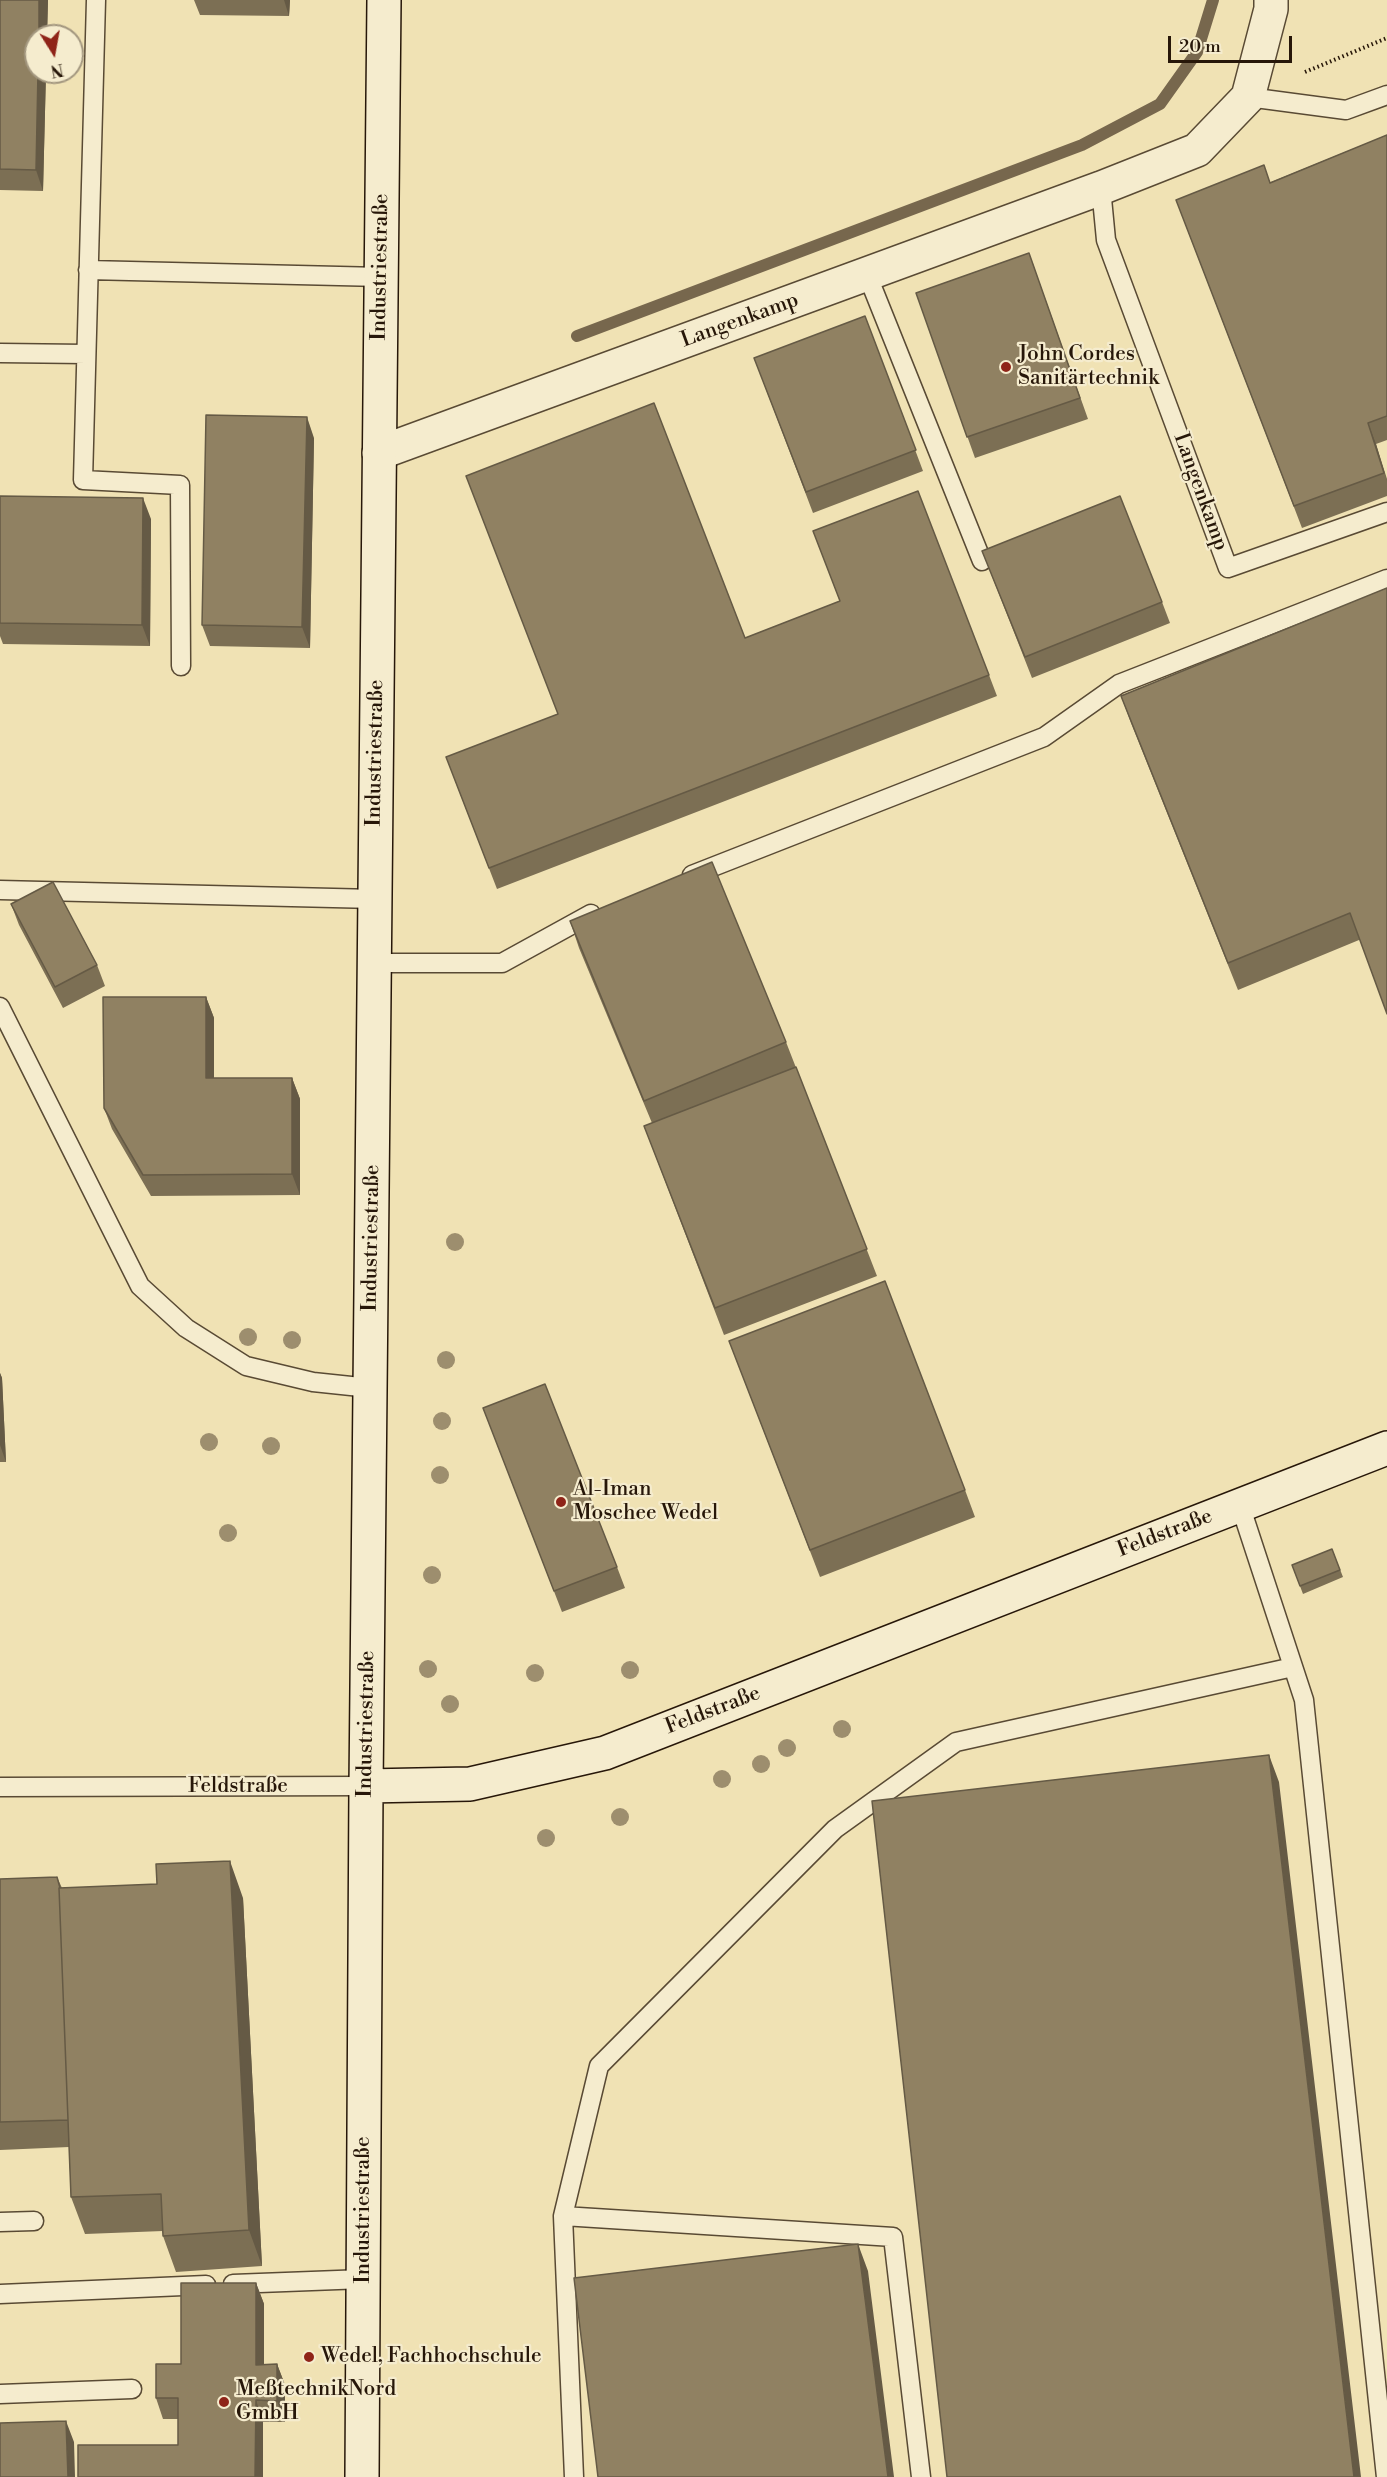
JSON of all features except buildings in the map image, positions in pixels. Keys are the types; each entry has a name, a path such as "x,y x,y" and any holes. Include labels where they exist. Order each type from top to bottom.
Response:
{"street":[{"name":"Industriestraße","path":"362,2477 366,1786 384,0"},
{"name":"Langenkamp","path":"379,453 1101,188 1197,150 1248,97 1271,9 1271,0"},
{"name":"Feldstraße","path":"366,1786 470,1784 605,1753 1387,1448"}],"lane":[{"path":"96,0 83,480 180,485 181,666"},
{"path":"1248,97 1346,110 1387,95"},
{"name":"Langenkamp","path":"1101,188 1106,240 1228,568 1387,512"},
{"path":"88,270 381,277"},
{"path":"867,274 982,561"},
{"path":"0,353 86,354"},
{"path":"679,880 1044,737 1119,684 1387,579"},
{"path":"0,890 375,899"},
{"path":"374,963 502,963 579,919 612,906"},
{"path":"0,1007 140,1286 186,1328 246,1366 314,1382 370,1388"},
{"path":"1240,1505 1304,1700 1386,2477"},
{"path":"574,2477 563,2216 599,2066 835,1829 956,1742 1293,1666"},
{"name":"Feldstraße","path":"0,1787 366,1786"},
{"path":"563,2216 893,2237 921,2477"},
{"path":"0,2222 34,2221"},
{"path":"0,2294 364,2279"},
{"path":"0,2394 132,2389"}],"path":[{"path":"1301,74 1387,38"}],"waterway":[{"path":"577,336 1082,145 1160,104 1197,52 1213,0"}],"place":[{"name":"John Cordes Sanitärtechnik","path":"1006,367"},
{"name":"Al-Iman Moschee Wedel","path":"561,1502"},
{"name":"Wedel, Fachhochschule","path":"309,2357"},
{"name":"MeßtechnikNord GmbH","path":"224,2402"}]}
